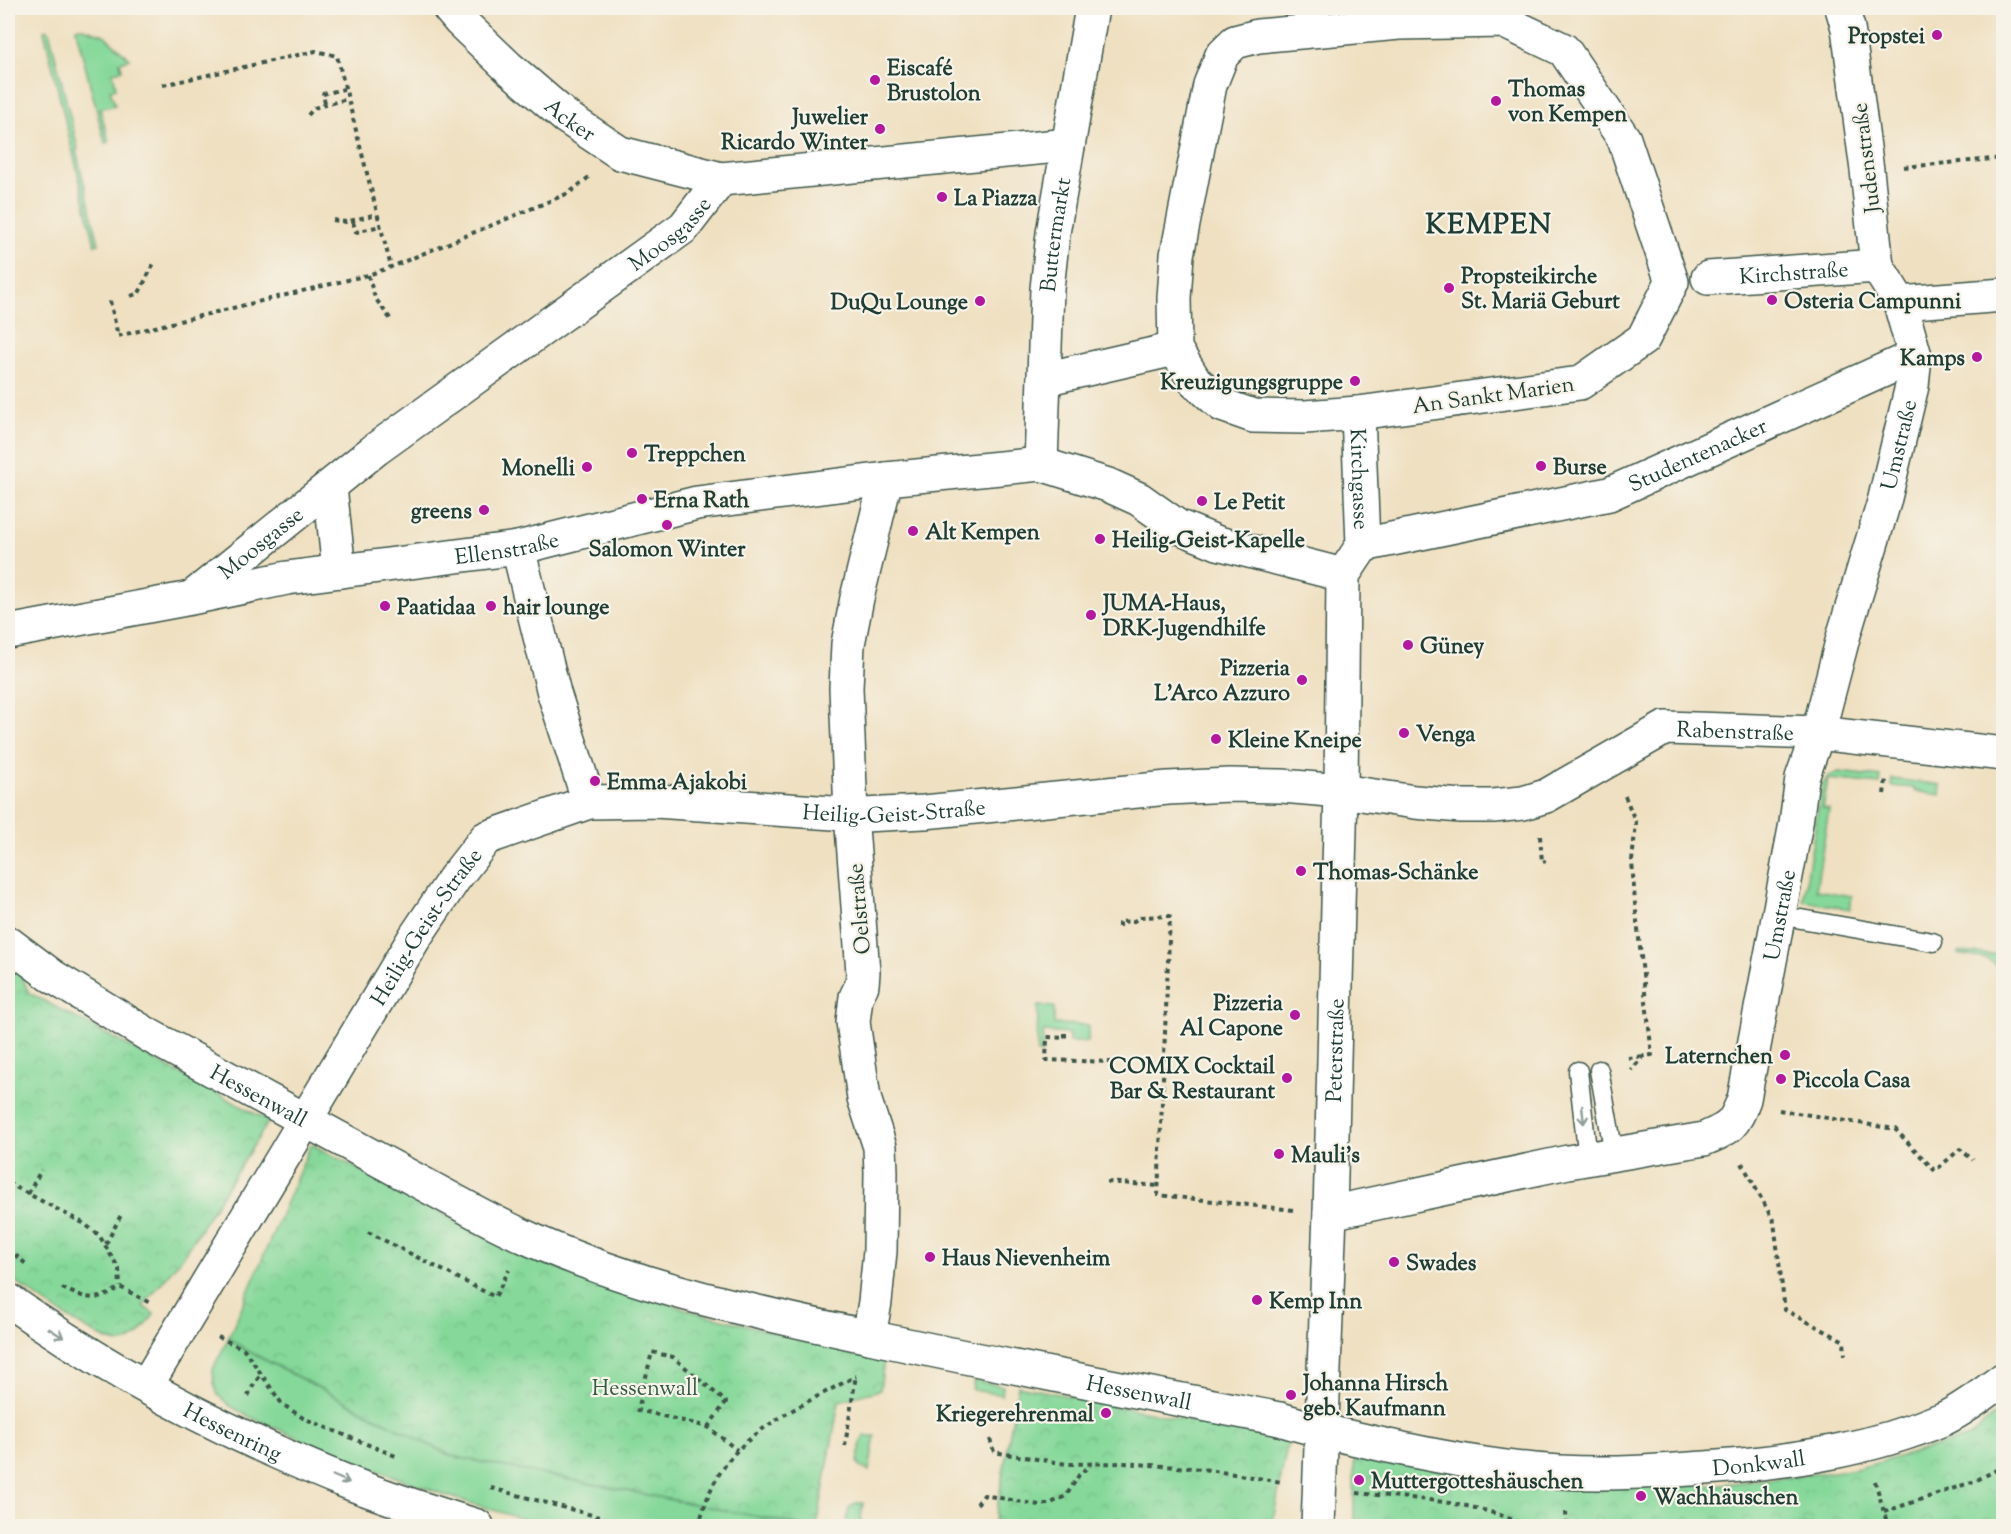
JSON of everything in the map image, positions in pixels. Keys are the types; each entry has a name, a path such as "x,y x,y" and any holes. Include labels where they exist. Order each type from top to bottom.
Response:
{"street":[{"name":"Acker","path":"449,8 508,67 566,117 620,153 721,179"},
{"name":"Buttermarkt","path":"1041,464 1047,289 1053,233 1092,8"},
{"name":"Judenstraße","path":"1842,8 1848,28 1878,266 1900,303"},
{"path":"1044,380 1175,349 1174,298 1177,255 1210,85 1222,55 1235,42 1258,36 1400,15 1503,21 1564,50 1624,139 1686,280"},
{"name":"Moosgasse","path":"191,598 385,443 684,227 721,179 1068,145"},
{"name":"Kirchstraße","path":"1686,280 1878,266"},
{"name":"An Sankt Marien","path":"1175,349 1195,381 1222,405 1253,416 1305,417 1358,413 1581,388 1643,339 1686,280"},
{"path":"1900,303 2004,295"},
{"name":"Umstraße","path":"1725,1131 1737,1119 1744,1099 1796,823 1802,778 1818,733 1844,634 1884,502 1912,386 1914,356 1900,303"},
{"name":"Studentenacker","path":"1363,545 1609,494 1914,356"},
{"name":"Kirchgasse","path":"1358,413 1363,545"},
{"path":"1041,464 1108,485 1139,499 1177,526 1218,543 1343,575 1363,545"},
{"name":"Ellenstraße","path":"8,632 287,578 518,548 697,503 886,479 1041,464"},
{"name":"Oelstraße","path":"869,1337 880,1251 881,1172 880,1147 864,1098 853,1022 863,972 850,814 846,688 848,644 856,598 886,479"},
{"name":"Moosgasse","path":"330,487 339,571"},
{"path":"518,548 554,693 589,802"},
{"name":"Peterstraße","path":"1318,1527 1330,1213 1341,791 1343,575"},
{"name":"Rabenstraße","path":"1341,791 1461,806 1493,807 1523,803 1546,796 1665,728 1818,733 2004,754"},
{"name":"Heilig-Geist-Straße","path":"146,1386 415,937 454,879 486,838 589,802 655,801 850,814 924,812 1230,784 1341,791"},
{"name":"Hessenwall","path":"8,943 52,976 150,1036 466,1208 531,1240 600,1266 696,1296 780,1318 1280,1419 1321,1432"},
{"path":"1330,1213 1590,1158 1704,1139 1725,1131"},
{"name":"Hessenring","path":"8,1300 89,1354 232,1431 352,1484 477,1527"},
{"name":"Donkwall","path":"1321,1432 1460,1461 1512,1468 1560,1472 1663,1472 1803,1459 1863,1445 1944,1418 1976,1400 2004,1379"}],"lane":[{"path":"1778,915 1933,942"},
{"path":"1590,1158 1599,1070"},
{"path":"1578,1071 1590,1158"},
{"path":"401,1501 427,1527"}],"path":[{"path":"162,85 316,51 337,56 391,267"},
{"path":"326,103 323,94 345,89"},
{"path":"308,115 314,108 347,99"},
{"path":"110,301 118,336 368,275 569,193 620,153"},
{"path":"1867,170 2004,158"},
{"path":"333,220 346,222 377,214"},
{"path":"353,222 356,232 380,226"},
{"path":"131,296 139,293 154,263"},
{"path":"368,275 375,297 392,321"},
{"path":"1611,759 1636,824 1632,861 1652,1055 1634,1058"},
{"path":"1539,829 1542,862 1546,861"},
{"path":"1119,927 1119,922 1134,921 1140,916 1170,916 1158,1195 1330,1213"},
{"path":"1065,1033 1065,1038 1047,1037 1046,1060 1112,1062"},
{"path":"1630,1073 1644,1056"},
{"path":"1744,1099 1773,1109 1894,1129 1935,1171 1960,1149 1973,1160"},
{"path":"1725,1131 1774,1222 1785,1310 1844,1341 1845,1355"},
{"path":"28,1194 41,1170"},
{"path":"1107,1182 1159,1186"},
{"path":"8,1183 99,1234 119,1269 120,1287"},
{"path":"106,1244 122,1213"},
{"path":"368,1232 495,1297 512,1263"},
{"path":"8,1250 27,1265"},
{"path":"62,1287 80,1296 93,1298 107,1296 120,1287"},
{"path":"120,1287 185,1322 244,1349 282,1404 303,1418 406,1460"},
{"path":"708,1427 726,1402 673,1357 652,1352 638,1410 708,1427 738,1450"},
{"path":"699,1527 712,1486 724,1466 738,1450 769,1425 856,1376 845,1446"},
{"path":"990,1439 994,1452 1067,1464 1124,1463 1203,1469 1272,1479 1319,1489 1470,1507 1507,1517 1526,1527"},
{"path":"1863,1445 1888,1527"},
{"path":"977,1503 984,1496 1040,1505 1057,1501 1066,1496 1079,1475 1090,1465"},
{"path":"1884,1512 1975,1481 2004,1466"},
{"path":"489,1487 633,1527"}],"green space":[{"path":"80,27 104,35 130,59 120,62 122,70 113,72 116,88 110,90 115,105 100,109 109,142 105,143 76,30"},
{"path":"46,29 49,31 78,149 76,150 99,244 95,245 44,31"},
{"path":"1839,772 1881,777 1880,784 1828,779 1823,808 1829,809 1816,890 1852,896 1850,909 1803,901 1822,785 1829,776"},
{"path":"1892,779 1941,785 1940,795 1914,791 1914,788 1891,786"},
{"path":"1958,952 2003,955 2003,971 1987,959 1958,954"},
{"path":"8,963 20,973 29,993 269,1121 183,1256 143,1306 154,1314 140,1333 126,1342 120,1343 96,1334 46,1304 8,1276"},
{"path":"1038,1006 1054,1007 1054,1024 1088,1025 1088,1042 1069,1042 1069,1034 1043,1032 1042,1054 1037,1053"},
{"path":"311,1144 523,1256 691,1311 884,1360 880,1390 839,1401 817,1526 805,1526 451,1456 244,1349 229,1337"},
{"path":"229,1337 244,1349 451,1456 805,1526 545,1526 445,1495 344,1458 230,1406 218,1395 213,1369"},
{"path":"974,1380 1003,1386 1002,1395 972,1390"},
{"path":"1018,1386 1288,1440 1272,1526 994,1526"},
{"path":"2003,1408 2003,1526 1354,1526 1354,1450 1564,1486 1715,1485 1852,1470 1969,1437"},
{"path":"865,1436 875,1436 869,1471 858,1463 861,1441"},
{"path":"856,1503 863,1503 860,1526 846,1526 849,1508"}],"place":[{"name":"Propstei","path":"1937,35"},
{"name":"Eiscafé Brustolon","path":"875,80"},
{"name":"Thomas von Kempen","path":"1496,101"},
{"name":"Juwelier Ricardo Winter","path":"880,129"},
{"name":"La Piazza","path":"942,197"},
{"name":"Propsteikirche St. Mariä Geburt","path":"1449,288"},
{"name":"Osteria Campunni","path":"1772,300"},
{"name":"DuQu Lounge","path":"980,301"},
{"name":"Kamps","path":"1977,357"},
{"name":"Kreuzigungsgruppe","path":"1355,381"},
{"name":"Treppchen","path":"632,453"},
{"name":"Burse","path":"1541,466"},
{"name":"Monelli","path":"587,467"},
{"name":"Erna Rath","path":"642,499"},
{"name":"Le Petit","path":"1202,501"},
{"name":"greens","path":"484,510"},
{"name":"Salomon Winter","path":"667,525"},
{"name":"Alt Kempen","path":"913,531"},
{"name":"Heilig-Geist-Kapelle","path":"1100,539"},
{"name":"Paatidaa","path":"385,606"},
{"name":"hair lounge","path":"491,606"},
{"name":"JUMA-Haus, DRK-Jugendhilfe","path":"1091,615"},
{"name":"Güney","path":"1408,645"},
{"name":"Pizzeria L'Arco Azzuro","path":"1302,680"},
{"name":"Venga","path":"1404,733"},
{"name":"Kleine Kneipe","path":"1216,739"},
{"name":"Emma Ajakobi","path":"595,781"},
{"name":"Thomas-Schänke","path":"1301,871"},
{"name":"Pizzeria Al Capone","path":"1295,1015"},
{"name":"Laternchen","path":"1785,1055"},
{"name":"COMIX Cocktail Bar & Restaurant","path":"1287,1078"},
{"name":"Piccola Casa","path":"1781,1079"},
{"name":"Mauli's","path":"1279,1154"},
{"name":"Haus Nievenheim","path":"930,1257"},
{"name":"Swades","path":"1394,1262"},
{"name":"Kemp Inn","path":"1257,1300"},
{"name":"Johanna Hirsch geb. Kaufmann","path":"1291,1395"},
{"name":"Kriegerehrenmal","path":"1106,1413"},
{"name":"Muttergotteshäuschen","path":"1359,1480"},
{"name":"Wachhäuschen","path":"1641,1496"}],"district":[{"name":"KEMPEN","path":"1489,223"}]}
